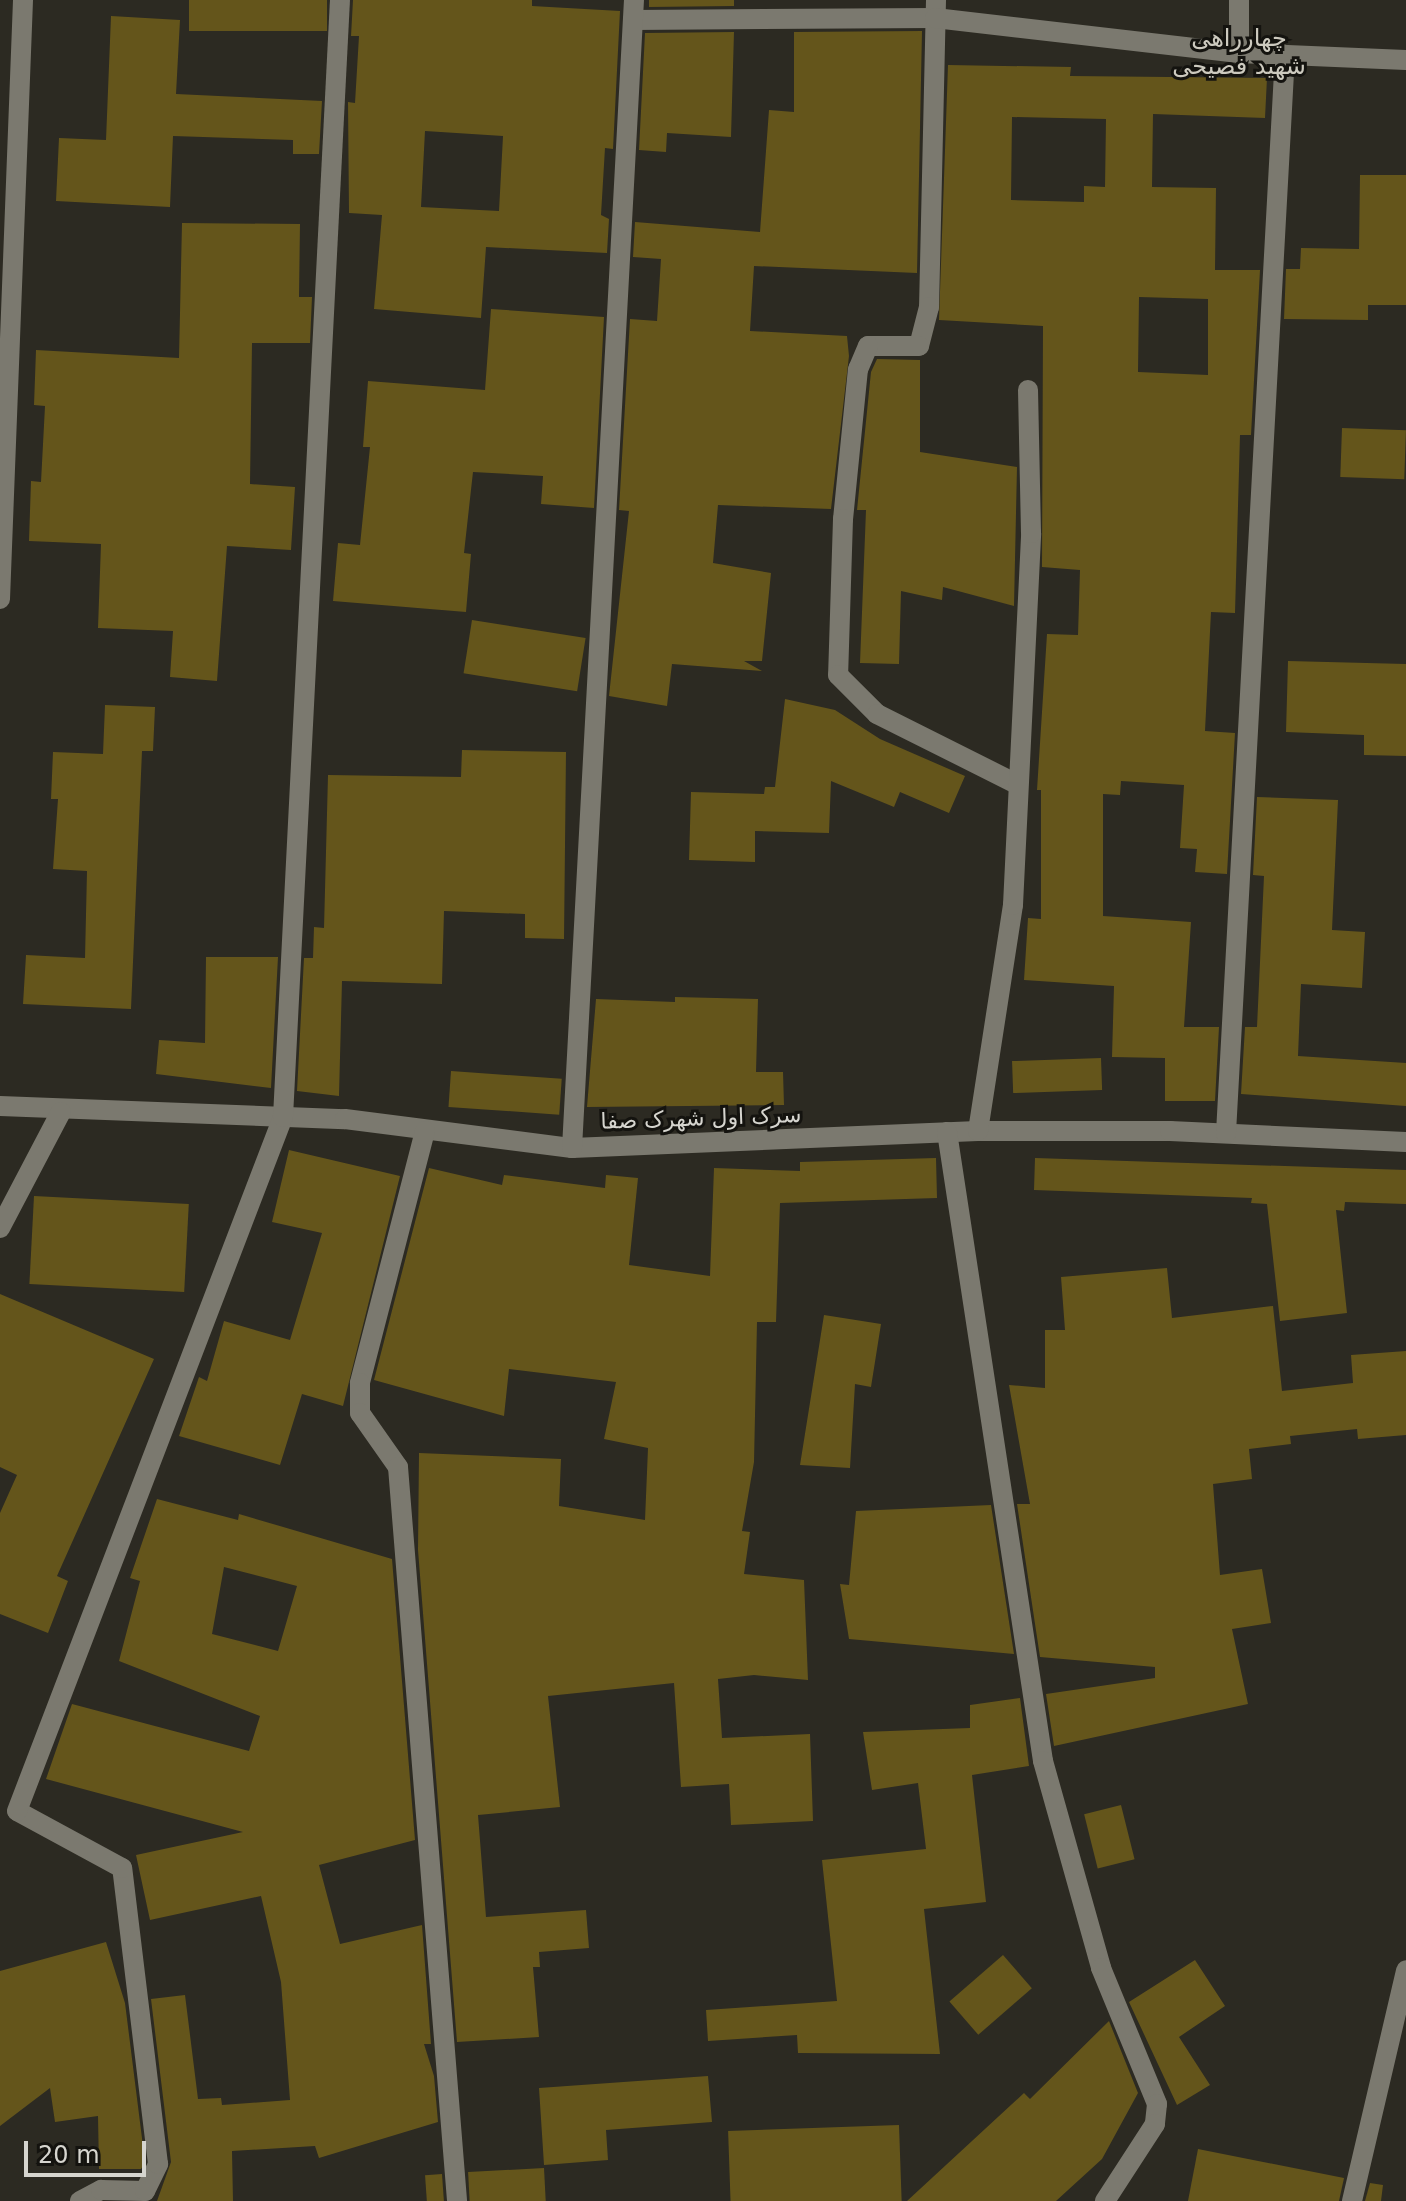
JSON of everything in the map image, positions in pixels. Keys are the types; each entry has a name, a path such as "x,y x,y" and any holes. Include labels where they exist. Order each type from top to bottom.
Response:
{"street":[{"path":"0,599 23,0"},
{"path":"80,2201 100,2195 145,2191 158,2164 122,1868 9,1814 283,1117 340,0"},
{"path":"1239,0 1239,53"},
{"path":"936,9 929,307 919,346 868,346 858,369 843,519 838,675 877,714 1015,783"},
{"path":"572,1148 633,10 936,9 1239,53 1406,60"},
{"path":"1226,1133 1285,55"},
{"path":"978,1131 1013,905 1015,783 1031,533 1028,390"},
{"name":"سرک اول شهرک صفا","path":"0,1106 61,1112 345,1119 572,1148 978,1131 1226,1133 1406,1142"},
{"path":"0,1228 61,1112"},
{"path":"425,1131 360,1383 360,1413 398,1467 457,2201"},
{"path":"947,1132 1043,1761 1101,1968 1157,2104 1155,2124 1105,2201"},
{"path":"1352,2201 1406,1970"}],"building":[{"path":"189,0 327,0 327,31 189,31"},
{"path":"353,0 532,0 532,6 620,11 613,149 605,148 601,215 609,219 607,253 486,247 481,318 374,309 382,215 349,213 348,102 355,103 359,36 351,36","holes":["425,131 503,136 499,211 421,207"]},
{"path":"649,0 734,0 734,6 649,7"},
{"path":"111,16 180,20 176,94 322,101 319,154 293,154 293,140 173,136 170,207 56,201 59,138 106,140"},
{"path":"922,31 917,273 754,266 750,331 847,336 849,356 831,509 718,505 713,563 771,573 762,661 744,661 762,671 672,664 667,706 609,696 629,511 619,510 630,319 657,321 661,259 633,257 635,222 760,232 769,110 794,112 794,32"},
{"path":"734,32 731,137 667,133 666,152 639,150 645,33"},
{"path":"948,65 1071,67 1070,76 1267,78 1265,118 1153,114 1152,187 1216,188 1215,270 1260,270 1251,435 1240,435 1235,613 1211,612 1205,731 1235,733 1227,874 1195,872 1197,849 1180,848 1184,785 1121,781 1120,795 1103,794 1103,916 1191,922 1184,1027 1219,1027 1215,1101 1165,1101 1165,1058 1112,1057 1114,986 1024,980 1028,918 1041,919 1041,790 1037,790 1047,634 1078,635 1080,570 1042,567 1043,326 939,320","holes":["1012,117 1106,119 1105,187 1084,186 1084,202 1011,200","1139,297 1208,299 1208,375 1138,372"]},
{"path":"1360,175 1406,175 1406,305 1368,305 1368,320 1284,319 1286,269 1300,269 1301,248 1359,249"},
{"path":"182,223 300,224 299,297 312,297 310,343 252,343 250,484 295,487 291,550 227,546 217,681 170,677 173,631 98,628 101,544 29,541 31,481 41,482 45,406 34,405 36,350 179,358"},
{"path":"491,309 604,317 594,508 541,504 543,476 473,472 464,553 471,554 466,612 333,601 338,543 360,545 370,447 363,447 368,381 485,390"},
{"path":"877,359 920,360 920,452 1017,467 1014,606 943,587 942,600 901,591 899,664 860,663 866,510 857,510 871,372"},
{"path":"1342,428 1406,430 1404,479 1340,477"},
{"path":"472,620 586,638 577,691 464,673"},
{"path":"1288,661 1406,664 1406,756 1364,755 1364,735 1286,732"},
{"path":"785,699 835,710 880,739 965,776 949,813 900,792 894,807 831,781 829,833 755,831 755,862 689,860 691,792 764,794 765,787 775,787"},
{"path":"105,705 155,707 153,751 142,751 131,1009 23,1004 26,955 85,958 87,871 53,869 58,799 51,799 53,752 103,754"},
{"path":"462,750 566,752 564,939 525,938 525,914 444,911 442,984 342,981 339,1096 297,1091 304,958 313,958 314,927 324,928 328,775 461,777"},
{"path":"1257,797 1338,800 1332,930 1365,932 1362,988 1301,984 1298,1056 1406,1063 1406,1106 1241,1094 1245,1027 1257,1027 1264,876 1253,875"},
{"path":"206,957 278,957 271,1088 156,1074 159,1040 205,1043"},
{"path":"675,997 758,999 756,1072 783,1072 784,1105 587,1107 596,999 675,1002"},
{"path":"1101,1058 1102,1090 1013,1093 1012,1061"},
{"path":"451,1071 562,1079 559,1115 448,1107"},
{"path":"289,1150 400,1176 343,1406 302,1394 280,1465 179,1436 199,1377 207,1381 224,1321 290,1340 322,1233 272,1222"},
{"path":"936,1158 937,1198 780,1203 776,1322 757,1322 754,1462 742,1531 750,1532 744,1574 804,1580 808,1680 754,1675 718,1679 722,1738 810,1734 813,1821 731,1825 729,1784 681,1787 674,1683 548,1696 560,1807 478,1815 486,1917 586,1910 589,1948 539,1952 540,1967 533,1967 539,2037 457,2042 418,1550 419,1453 561,1459 559,1506 645,1520 648,1448 604,1439 616,1382 509,1369 504,1416 374,1380 429,1168 502,1185 504,1175 605,1188 606,1175 638,1178 629,1265 710,1276 714,1168 800,1171 800,1162"},
{"path":"1035,1158 1406,1170 1406,1204 1345,1202 1344,1211 1336,1210 1347,1313 1280,1321 1267,1204 1251,1203 1252,1198 1034,1190"},
{"path":"34,1196 189,1204 184,1292 29,1284"},
{"path":"1167,1268 1172,1318 1273,1306 1282,1391 1353,1383 1351,1355 1406,1351 1406,1435 1358,1439 1357,1429 1290,1436 1291,1444 1249,1449 1252,1479 1213,1484 1220,1575 1262,1569 1271,1623 1232,1629 1248,1704 1054,1746 1046,1694 1155,1678 1155,1667 1040,1657 1017,1504 1030,1504 1009,1385 1045,1388 1045,1330 1065,1330 1061,1277"},
{"path":"0,1294 154,1359 57,1576 68,1581 48,1633 0,1614 0,1513 17,1475 0,1467"},
{"path":"824,1315 881,1324 871,1387 855,1384 850,1468 800,1465"},
{"path":"157,1499 238,1520 239,1514 392,1559 415,1840 319,1865 340,1944 422,1925 431,2044 424,2044 434,2076 438,2122 319,2158 315,2146 232,2151 233,2201 157,2201 171,2162 151,1999 185,1995 198,2099 221,2098 222,2105 290,2100 281,1982 261,1896 150,1920 136,1855 243,1832 46,1779 72,1704 249,1751 260,1716 119,1661 140,1581 130,1578","holes":["224,1567 297,1586 278,1651 212,1634"]},
{"path":"991,1505 1014,1654 849,1639 840,1584 849,1585 856,1511"},
{"path":"1020,1698 1029,1766 972,1775 986,1902 924,1909 940,2054 798,2053 797,2035 708,2041 706,2010 837,2001 822,1860 926,1849 918,1783 872,1790 863,1732 970,1728 970,1705"},
{"path":"1121,1805 1135,1859 1098,1869 1084,1814"},
{"path":"106,1942 125,2003 145,2162 141,2169 99,2169 98,2116 55,2122 50,2088 0,2126 0,1971"},
{"path":"1003,1955 1032,1988 978,2035 949,2002"},
{"path":"1195,1960 1225,2006 1179,2037 1210,2085 1177,2105 1129,2002"},
{"path":"1109,2021 1138,2093 1102,2159 1056,2201 907,2201 1024,2093 1030,2099"},
{"path":"708,2076 712,2122 606,2130 608,2160 544,2165 539,2088"},
{"path":"899,2125 902,2201 731,2201 728,2131"},
{"path":"1198,2149 1344,2178 1339,2201 1188,2201"},
{"path":"544,2168 546,2201 470,2201 468,2172"},
{"path":"442,2174 444,2201 427,2201 425,2175"},
{"path":"1370,2183 1383,2185 1381,2201 1365,2201"}],"district":[{"name":"چهارراهی شهید فصیحی","path":"1239,53"}]}
